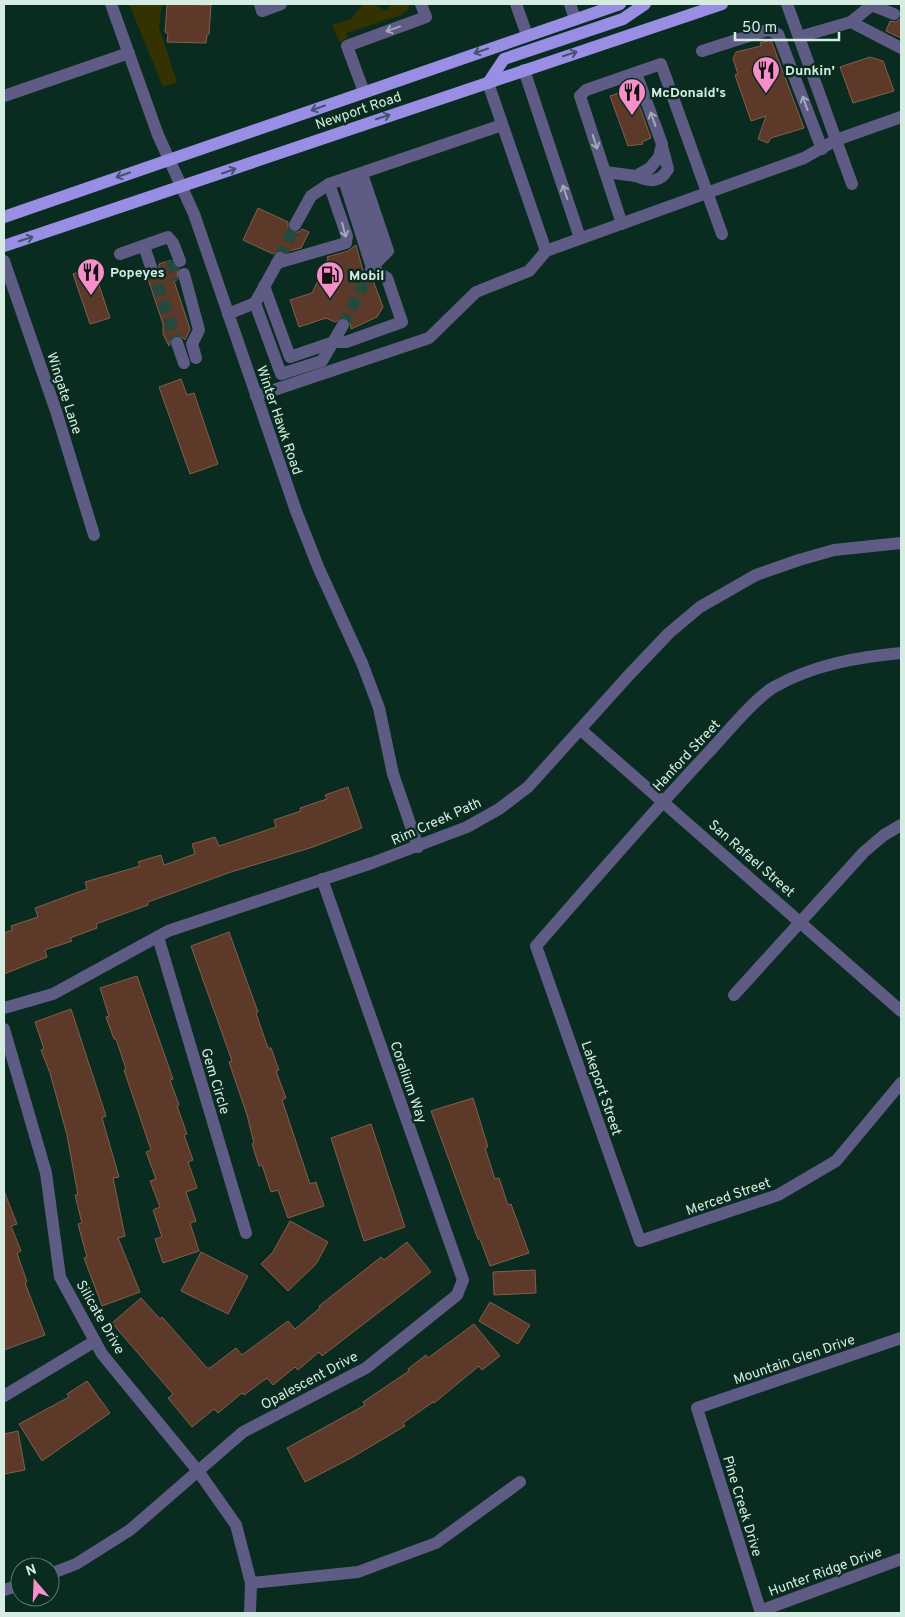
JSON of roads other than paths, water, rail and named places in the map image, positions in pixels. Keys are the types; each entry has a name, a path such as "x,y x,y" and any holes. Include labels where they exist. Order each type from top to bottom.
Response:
{"main road":[{"path":"4,217 169,158 620,4"},
{"path":"488,82 504,59 622,19 646,4"},
{"name":"Newport Road","path":"4,246 722,4"}],"street":[{"name":"Winter Hawk Road","path":"111,4 156,130 183,187 319,569 362,663 379,708 393,774 418,847"},
{"path":"260,4 262,11 281,4"},
{"path":"364,92 347,46 426,17 421,4"},
{"path":"516,4 527,35"},
{"path":"570,4 575,19"},
{"path":"787,4 852,184"},
{"path":"799,37 851,22 872,4 894,14"},
{"path":"851,22 901,48"},
{"path":"702,51 768,30 778,34 822,149"},
{"path":"4,96 129,53"},
{"path":"622,224 580,96 586,90 661,64 722,234"},
{"path":"524,70 580,238"},
{"path":"605,172 636,176 650,168 659,157 662,144 636,73"},
{"path":"488,82 546,252"},
{"path":"256,396 429,338 476,292 529,271 546,252 580,238 804,158 836,140 901,117"},
{"path":"295,226 311,196 329,184 502,124"},
{"path":"353,177 370,271"},
{"path":"353,177 388,251 370,271"},
{"path":"228,314 260,295 278,260 346,243 347,236 329,184"},
{"path":"120,254 168,237 173,243 182,290 191,298 199,330 192,344 196,358"},
{"path":"144,246 151,267"},
{"name":"Wingate Lane","path":"4,261 56,411 94,535"},
{"path":"260,295 290,357 334,342 346,342 402,322 387,278 370,271"},
{"path":"260,295 281,374 322,361 343,325"},
{"path":"177,343 184,363"},
{"name":"Rim Creek Path","path":"4,1008 53,994 168,931 418,847 467,827 514,798 528,787 669,633 700,607 727,590 777,567 834,550 901,542"},
{"name":"Hanford Street","path":"536,946 663,801 743,716 773,688 803,673 858,657 901,653"},
{"name":"San Rafael Street","path":"581,730 803,922 901,1011"},
{"path":"734,995 803,922 864,852 884,835 901,825"},
{"name":"Coralium Way","path":"322,879 463,1280 457,1295"},
{"name":"Gem Circle","path":"158,936 246,1233"},
{"name":"Lakeport Street","path":"536,946 640,1241"},
{"name":"Silicate Drive","path":"4,1029 46,1173 60,1277 102,1354 198,1471 236,1525 251,1583 250,1613"},
{"name":"Merced Street","path":"640,1241 778,1196 836,1161 901,1083"},
{"name":"Opalescent Drive","path":"60,1570 76,1564 130,1530 243,1432 366,1368 457,1295"},
{"name":"Mountain Glen Drive","path":"696,1408 901,1338"},
{"path":"4,1396 95,1341"},
{"name":"Pine Creek Drive","path":"696,1408 760,1612"},
{"path":"251,1583 358,1572 436,1543 520,1482"},
{"name":"Hunter Ridge Drive","path":"760,1612 901,1558"}],"tunnel":[{"path":"280,258 295,225"},
{"path":"171,260 177,280"},
{"path":"151,267 177,343"},
{"path":"343,325 368,275"}],"place":[{"name":"Dunkin'","path":"766,94"},
{"name":"McDonald's","path":"632,116"},
{"name":"Popeyes","path":"91,296"},
{"name":"Mobil","path":"330,299"}]}
